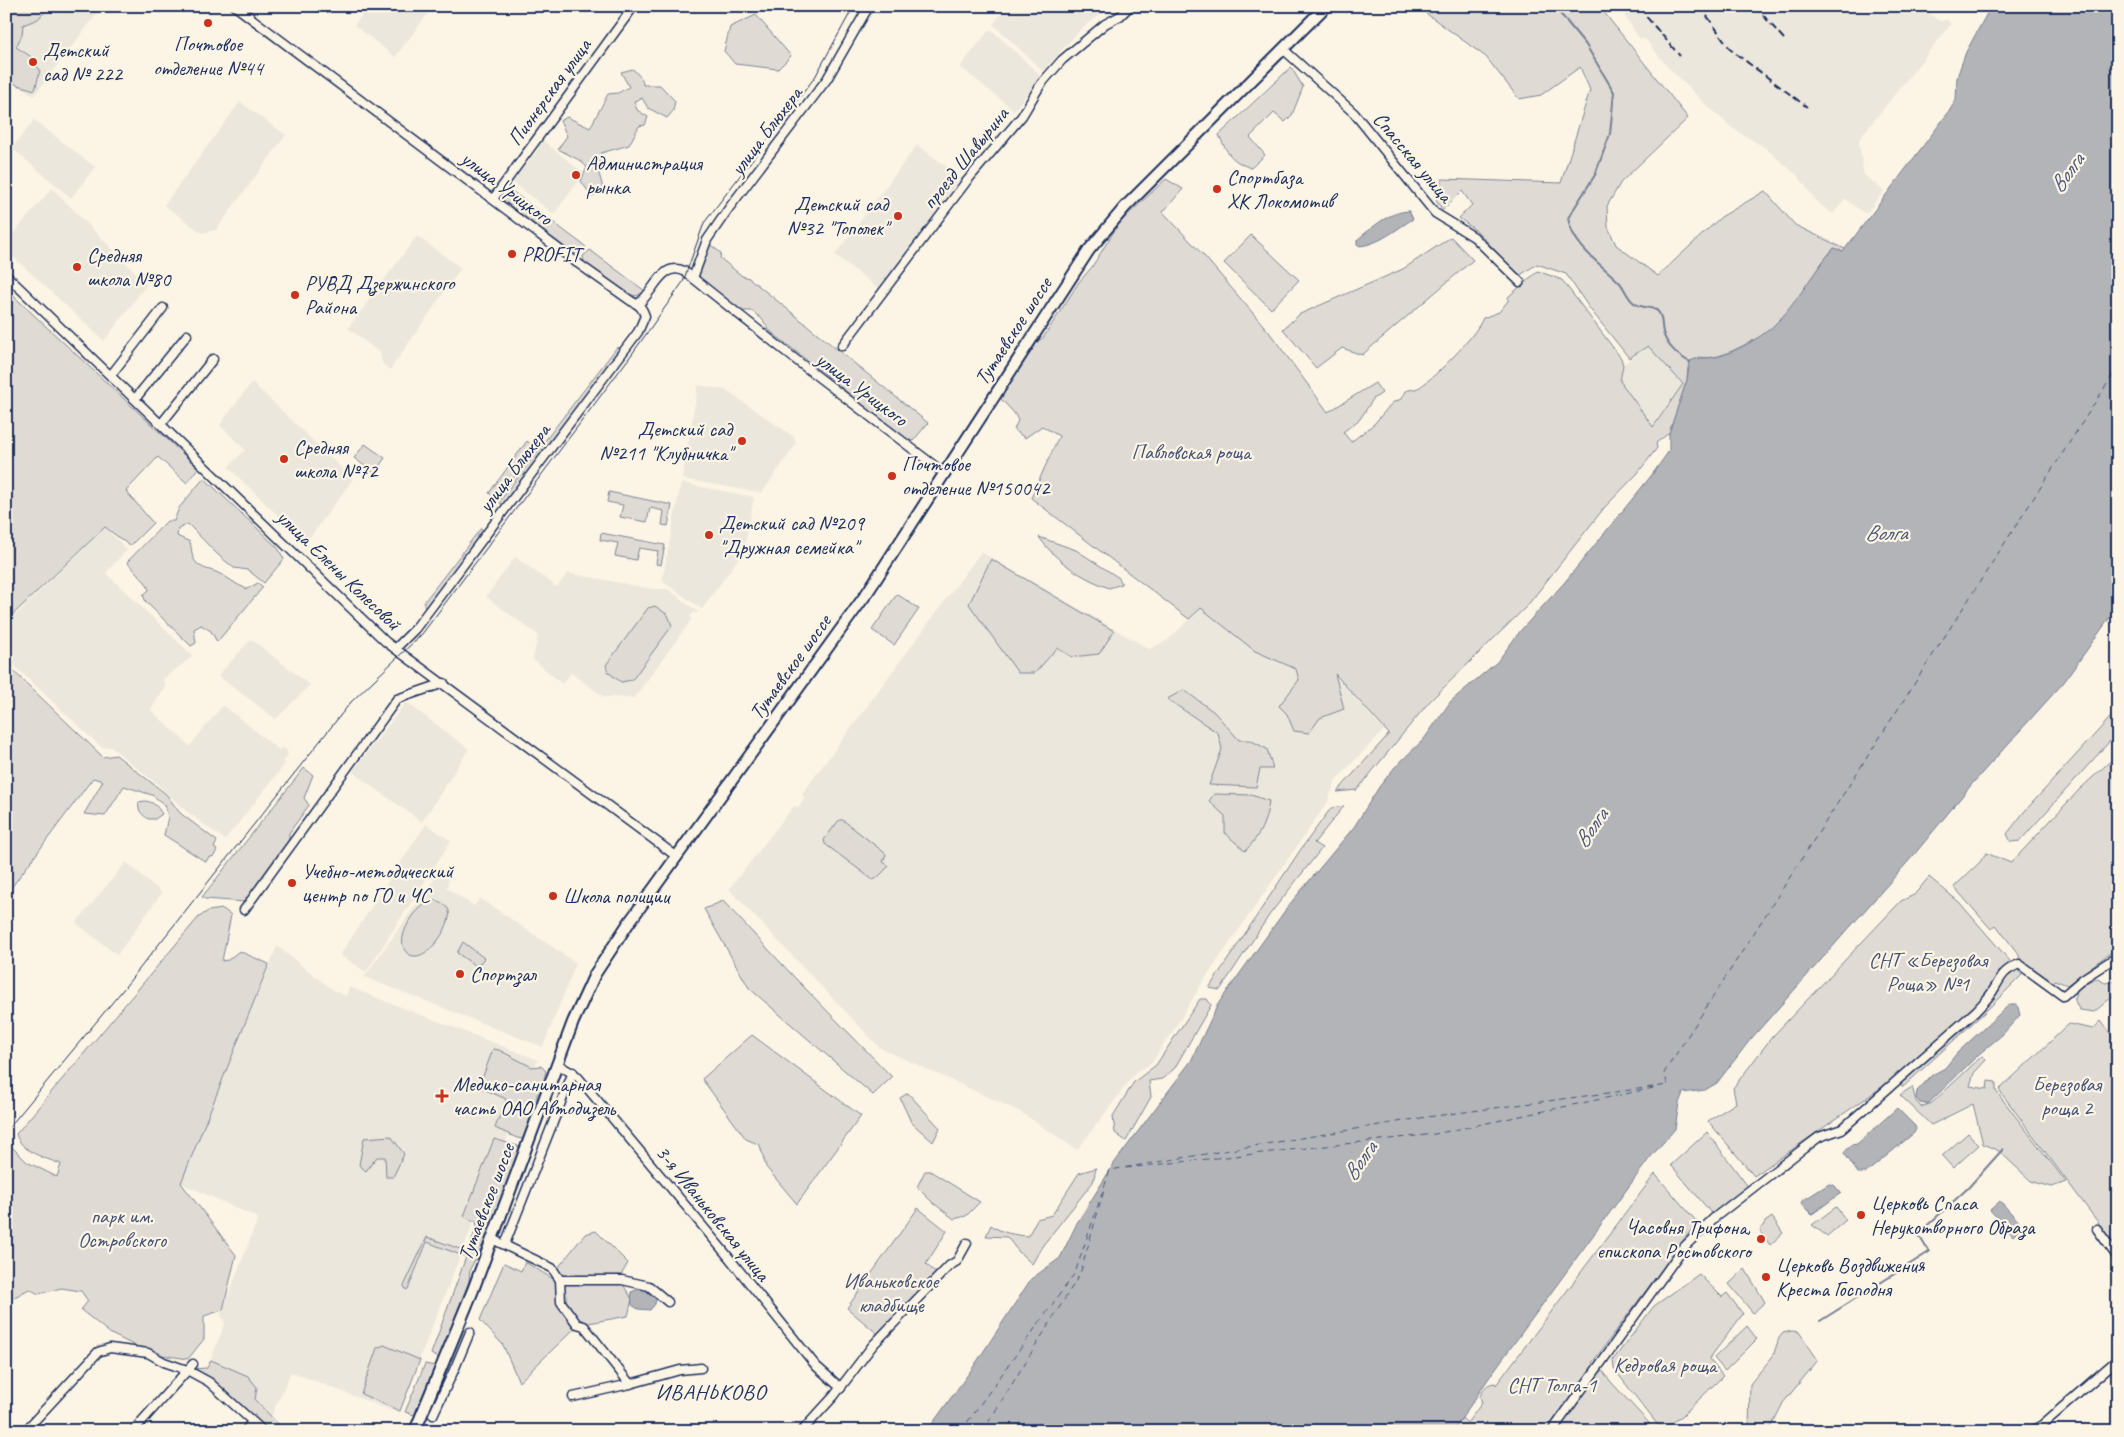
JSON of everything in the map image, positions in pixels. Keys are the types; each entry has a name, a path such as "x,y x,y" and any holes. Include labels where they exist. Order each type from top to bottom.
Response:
{"main road":[{"name":"Тутаевское шоссе","path":"415,1431 492,1239 557,1064 584,997 607,954 867,593 1089,250 1125,207 1326,6"}],"street":[{"name":"улица Урицкого","path":"235,6 576,262 631,301 638,304 646,298 667,270 680,269 944,473"},
{"name":"Пионерская улица","path":"493,199 634,6"},
{"name":"улица Блюхера","path":"693,278 707,240 728,208 827,79 869,6"},
{"name":"проезд Шавырина","path":"842,346 966,182 1022,116 1041,84 1062,60 1105,24 1120,16 1130,6"},
{"name":"Спасская улица","path":"1283,49 1354,113 1435,213 1474,237 1520,282"},
{"name":"улица Елены Колесовой","path":"6,274 386,642 676,856"},
{"name":"улица Блюхера","path":"396,648 415,629 638,332 645,316 642,307 638,304"},
{"path":"111,376 163,308"},
{"path":"135,399 187,335"},
{"path":"160,424 213,359"},
{"path":"244,910 397,698 444,683"},
{"path":"1552,1431 1684,1247 1714,1218 1819,1137 1842,1129 1976,1011 1993,991 1999,978 2006,970 2018,964 2063,996 2084,978 2118,956"},
{"name":"3-я Иваньковская улица","path":"557,1064 573,1072 726,1254 816,1366 841,1388"},
{"path":"505,1244 573,1072"},
{"path":"2097,1229 2118,1258"},
{"path":"492,1239 552,1268 560,1280 561,1302 577,1324 584,1326 630,1384"},
{"path":"802,1431 841,1388 873,1345 949,1266 957,1261 967,1243"},
{"path":"560,1280 622,1280 649,1286 668,1302"},
{"path":"433,1415 470,1332"},
{"path":"25,1431 98,1352 110,1348 148,1353 164,1362 190,1367 263,1431"},
{"path":"2031,1431 2042,1425 2118,1359"},
{"path":"443,1362 455,1368"},
{"path":"133,1431 190,1367"},
{"path":"573,1396 630,1384 680,1370 701,1368"},
{"path":"244,1431 252,1422"}],"shaded area":[{"name":"Детский сад № 222","path":"39,6 91,6 98,12 34,96 6,74 6,49"},
{"path":"369,6 434,6 395,57 354,25"},
{"path":"1007,6 1112,6 1081,29 1043,71 993,24"},
{"path":"1618,6 1919,6 1939,21 1947,20 1951,24 1860,138 1859,145 1864,175 1884,191 1866,214 1845,199 1833,214 1818,203 1798,176 1764,147 1732,128 1706,105 1665,64 1646,40 1639,38"},
{"path":"989,30 993,31 1039,74 1040,80 1014,110 960,67"},
{"path":"240,102 286,135 216,230 202,233 164,205"},
{"path":"34,120 95,167 71,198 12,148"},
{"path":"541,139 584,174 554,214 512,182 539,148 537,145"},
{"name":"Детский сад №32 \"Тополек\"","path":"917,145 961,177 879,289 835,255"},
{"name":"Средняя школа №80","path":"52,188 147,284 104,341 6,250 6,242"},
{"path":"417,236 461,268 390,370 382,363 380,353 348,328"},
{"path":"1648,345 1683,384 1652,427 1620,381 1623,365"},
{"name":"Средняя школа №72","path":"252,382 353,479 306,543 228,467 245,450 220,425"},
{"name":"Детский сад №211 \"Клубничка\"","path":"698,385 726,390 794,437 796,444 762,493 682,479"},
{"name":"Детский сад №209 \"Дружная семейка\"","path":"681,483 754,497 744,551 702,609 662,581"},
{"path":"105,527 127,550 106,573 193,656 162,680 166,685 151,710 190,746 223,705 279,750 282,747 288,751 286,753 288,755 283,762 285,764 225,840 186,811 157,784 111,747 101,747 6,658 6,624"},
{"path":"981,552 1149,649 1168,640 1201,608 1236,636 1315,652 1384,730 1336,780 1327,803 1202,983 1152,1063 1137,1071 1077,1150 1019,1111 880,1048 729,889 794,806 798,807 805,798 802,794"},
{"path":"515,557 557,587 568,573 653,589 668,589 698,612 696,614 694,612 690,617 692,619 634,698 604,697 571,673 562,684 533,659 538,635 486,597"},
{"path":"251,639 310,685 276,719 218,676"},
{"path":"406,702 469,749 422,822 352,772"},
{"path":"426,824 451,841 366,972 340,955"},
{"path":"126,862 162,893 117,955 76,923"},
{"path":"441,870 449,878 447,888 474,906 480,898 576,963 543,1047 364,977"},
{"path":"277,946 333,990 346,996 349,987 538,1060 398,1413 291,1372 270,1419 207,1369 225,1323 221,1315 258,1218 181,1183"}],"green space":[{"path":"6,6 49,7 38,19 23,25 22,35 16,47 30,56 40,70 35,90 17,85 6,78"},
{"name":"Павловская роща","path":"1416,6 1599,6 1688,118 1621,182 1607,206 1608,227 1616,245 1658,276 1721,217 1765,191 1795,225 1845,249 1843,251 1834,248 1784,317 1771,330 1723,354 1714,357 1698,357 1688,367 1687,380 1669,433 1656,443 1657,448 1637,474 1604,508 1527,606 1429,702 1357,790 1337,792 1389,734 1335,674 1344,709 1320,718 1309,733 1294,731 1287,714 1279,706 1299,680 1296,669 1255,651 1201,608 1189,619 1031,498 1059,436 1042,426 1025,438 1014,430 1018,420 1001,399 1033,344 1043,338 1079,282 1092,267 1119,223 1166,179 1183,189 1163,212 1205,257 1269,332 1328,412 1375,383 1382,393 1373,399 1360,419 1343,432 1351,442 1374,424 1392,403 1401,399 1405,391 1420,387 1436,374 1464,345 1483,318 1499,312 1508,301 1508,297 1538,271 1562,280 1621,358 1623,365 1620,381 1653,427 1683,384 1648,346 1629,358 1590,309 1566,274 1537,264 1519,276 1478,232 1459,218 1472,205 1462,191 1443,210 1436,201 1442,179 1561,183 1590,90 1580,67 1541,95 1519,99 1486,57"},
{"path":"756,15 791,56 778,69 735,64 724,51 730,27"},
{"path":"1291,67 1303,87 1292,115 1285,122 1274,113 1250,137 1265,155 1251,168 1244,165 1230,156 1219,135"},
{"path":"633,69 642,79 643,85 660,85 675,101 673,111 667,118 648,108 642,98 634,101 637,110 648,117 645,125 639,126 629,145 601,153 598,170 603,188 592,197 581,181 587,167 579,160 558,149 567,136 560,121 567,117 590,128 608,94 618,93 629,87 621,72"},
{"path":"505,186 586,247 580,253 573,254 504,201 502,192"},
{"path":"1251,235 1299,280 1271,309 1224,263"},
{"path":"1451,237 1473,260 1362,355 1342,348 1316,368 1283,329 1300,314 1403,269"},
{"path":"708,243 721,253 720,258 742,276 749,278 928,423 913,441 905,438 770,331 762,319 752,311 742,311 701,279 698,273"},
{"path":"590,250 645,291 637,296 626,294 584,262 583,256"},
{"path":"6,289 198,468 187,483 158,457 126,491 153,523 130,546 105,527 6,621"},
{"path":"617,347 621,350 549,446 541,446"},
{"path":"527,441 536,448 497,500 489,493"},
{"path":"365,444 385,458 374,473 354,458"},
{"path":"540,448 545,452 505,507 499,502"},
{"path":"204,478 278,548 284,559 264,583 248,570 234,568 217,554 188,524 178,529 177,536 190,542 192,554 197,564 247,589 258,583 263,587 217,642 211,631 201,625 194,629 196,643 191,646 146,602 143,595 149,590 146,583 127,562 167,521 174,521 179,508"},
{"path":"609,492 672,505 668,526 662,525 664,511 650,508 647,522 620,517 623,505 607,502"},
{"path":"481,528 485,532 425,612 424,602"},
{"path":"601,533 665,545 661,565 656,564 658,551 639,548 636,560 615,556 618,543 600,540"},
{"path":"1039,537 1076,550 1119,578 1122,584 1109,588 1079,574 1053,554"},
{"path":"991,559 1114,631 1099,654 1072,657 1057,648 1035,673 1018,673 969,604"},
{"path":"897,594 919,609 894,645 872,630"},
{"path":"655,606 668,615 672,626 632,680 621,682 608,672 606,665 648,608"},
{"path":"6,664 103,757 116,755 166,794 180,813 217,841 214,848 217,850 214,856 208,858 206,862 164,835 168,817 165,805 152,795 124,786 105,816 84,814 103,781 93,778 8,892 6,891"},
{"path":"1184,690 1214,712 1239,740 1250,740 1267,749 1273,769 1260,769 1256,787 1209,785 1222,749 1218,733 1167,699"},
{"path":"2118,709 2118,732 2020,841 2011,842 2007,834 2024,812"},
{"path":"2118,754 2118,802 2113,810 2118,814 2118,947 2067,985 2055,980 2052,984 2020,962 2019,955 1996,925 1991,929 1954,887 1980,862 1986,853 2011,863 2079,790"},
{"path":"304,768 313,775 304,798 309,805 289,833 289,843 245,902 205,899 202,897"},
{"path":"1214,794 1251,795 1269,801 1262,828 1255,840 1245,851 1225,833 1225,816 1209,801"},
{"path":"145,801 155,805 162,814 155,819 148,819 140,812 139,808 139,802"},
{"path":"1344,806 1314,843 1322,848 1270,914 1220,990 1209,988 1301,849 1331,808"},
{"path":"839,820 843,820 886,854 883,862 888,867 877,878 873,880 825,844 824,840"},
{"name":"СНТ «Березовая Роща» №1","path":"1929,877 1959,902 2022,975 1903,1087 1895,1078 1754,1176 1708,1121 1736,1103 1733,1088 1772,1037 1901,901 1914,895"},
{"path":"435,900 444,904 449,911 447,926 429,950 421,955 414,956 407,953 403,947 403,939 409,922 421,907"},
{"path":"723,901 892,1077 873,1095 749,988 704,909"},
{"name":"парк им. Островского","path":"223,909 231,915 222,961 228,960 239,951 269,964 181,1183 236,1255 223,1310 204,1316 204,1339 188,1359 150,1353 111,1334 81,1310 88,1301 81,1291 61,1288 39,1294 29,1289 6,1302 6,1148 11,1146 27,1162 57,1177 61,1164 28,1150 16,1134 198,918 208,911"},
{"path":"463,942 484,958 477,967 457,953"},
{"path":"2096,978 2105,983 2117,981 2118,992 2094,1012 2080,1010 2075,999 2077,990"},
{"path":"1200,999 1207,999 1211,1005 1174,1069 1162,1079 1149,1081 1151,1097 1126,1141 1115,1133 1113,1116 1134,1082 1156,1065"},
{"name":"Березовая роща 2","path":"2101,1021 2118,1044 2118,1249 1999,1090 2069,1024 2093,1029"},
{"path":"752,1035 861,1116 797,1204 766,1167 760,1145 746,1139 702,1079"},
{"path":"493,1049 499,1050 532,1067 541,1066 546,1071 541,1091 537,1094 537,1103 523,1139 495,1128 506,1099 479,1087"},
{"path":"1982,1056 1986,1060 1974,1073 1970,1086 1987,1089 1988,1081 1996,1082 1996,1091 2066,1182 2052,1187 2031,1181 1999,1151 1983,1144 1973,1104 1931,1125 1900,1095 1912,1087 1916,1101 1921,1107 1932,1103"},
{"path":"908,1093 940,1128 933,1142 911,1122 900,1098"},
{"path":"1707,1132 1749,1188 1713,1215 1671,1165"},
{"path":"1968,1133 1979,1145 1953,1168 1942,1156"},
{"path":"391,1136 404,1154 393,1177 386,1177 385,1157 377,1157 366,1171 359,1165 364,1138"},
{"path":"494,1139 518,1146 520,1151 484,1243 470,1269 469,1281 440,1359 431,1354 466,1257 427,1242 408,1289 406,1290 404,1286 427,1237 468,1252 477,1226 476,1221 472,1221 464,1216"},
{"path":"1096,1168 1093,1182 1043,1245 1032,1264 1007,1237 986,1236 991,1225 1004,1232 1028,1236 1037,1219 1052,1215 1079,1173"},
{"path":"925,1171 930,1171 980,1202 966,1216 954,1219 932,1202 917,1187"},
{"name":"СНТ Толга-1","path":"1655,1174 1697,1222 1592,1363 1597,1370 1600,1367 1611,1382 1649,1423 1648,1431 1453,1431 1462,1418 1467,1423 1482,1403 1480,1396 1487,1385 1495,1383 1496,1385"},
{"path":"1836,1207 1846,1220 1827,1236 1812,1225"},
{"name":"Иваньковское кладбище","path":"918,1208 947,1231 926,1264 937,1274 923,1297 903,1320 896,1321 879,1335 847,1308"},
{"path":"1772,1217 1783,1233 1770,1245 1760,1231 1765,1222"},
{"path":"596,1231 628,1263 620,1277 561,1277 554,1273 585,1234"},
{"path":"525,1262 558,1282 558,1303 575,1328 519,1382 503,1345 480,1320 504,1263 521,1271"},
{"path":"1745,1269 1765,1302 1753,1313 1729,1284"},
{"name":"Кедровая роща","path":"1699,1274 1722,1297 1727,1293 1743,1314 1709,1359 1723,1376 1681,1417 1664,1428 1657,1424 1614,1369 1613,1360 1654,1306"},
{"path":"562,1282 622,1283 632,1299 628,1316 583,1324 563,1300"},
{"path":"1747,1326 1757,1339 1725,1371 1714,1358"},
{"path":"1799,1332 1818,1360 1783,1403 1769,1431 1749,1431 1750,1384 1773,1356 1779,1338 1783,1333"},
{"path":"384,1345 420,1360 400,1411 361,1394 377,1348"},
{"path":"211,1360 248,1376 257,1387 255,1400 285,1431 261,1431 256,1426 255,1415 244,1413 209,1382 199,1381 194,1375 193,1369 207,1368"},
{"path":"425,1364 435,1366 414,1415 405,1412"}],"water":[{"name":"Волга","path":"1991,6 2118,6 2118,606 2064,682 1972,784 1913,856 1750,1040 1717,1083 1705,1090 1683,1093 1679,1103 1675,1129 1649,1159 1493,1372 1453,1431 927,1431 974,1366 1031,1279 1060,1258 1077,1223 1115,1162 1191,1061 1218,1004 1289,905 1354,827 1379,787 1395,767 1424,739 1451,701 1497,662 1521,630 1564,583 1669,451 1669,433 1687,380 1690,361 1735,351 1767,331 1778,321 1834,248 1843,251 1845,249 1948,113 1956,100 1957,77 1966,52"},
{"path":"1409,211 1413,219 1388,235 1367,245 1360,246 1357,244 1357,240 1381,221 1394,214"},
{"path":"2010,1004 2017,1004 2020,1015 2002,1035 1979,1054 1928,1104 1920,1103 1916,1098 1917,1091 1932,1075 1945,1068 1957,1053"},
{"path":"1897,1108 1915,1126 1914,1133 1866,1173 1858,1173 1844,1153 1851,1145 1857,1144"},
{"path":"1829,1184 1834,1185 1841,1193 1811,1215 1810,1211 1801,1203 1802,1201"},
{"path":"2000,1201 2023,1226 2013,1236 1990,1210"},
{"path":"639,1289 645,1290 656,1299 655,1304 650,1310 638,1309 632,1305 631,1292"}],"waterway":[{"path":"1554,6 1586,45 1614,92 1610,134 1595,175 1568,218 1571,228 1581,246 1620,283 1633,302 1640,306 1654,309 1659,313 1663,332 1670,346 1681,357 1690,362"},
{"path":"6,380 10,375"},
{"path":"1820,1321 1929,1252 1918,1234 1968,1188 2003,1149"}],"ferry route":[{"path":"961,1431 1075,1273 1110,1170 1427,1117 1668,1085 1664,1073 2118,367"},
{"path":"1126,1168 1435,1134 1658,1087"},
{"path":"983,1431 1080,1274 1105,1187"}],"tram line":[{"path":"6,1131 121,992 351,702 422,634 632,354 683,282 704,223 815,77 854,6"}],"railway":[{"path":"1641,6 1644,14 1680,56"},
{"path":"1700,6 1731,50 1807,107"},
{"path":"1755,6 1784,39"}],"place":[{"name":"Почтовое отделение №44","path":"208,23"},
{"name":"Детский сад № 222","path":"33,62"},
{"name":"Администрация рынка","path":"576,175"},
{"name":"Спортбаза ХК Локомотив","path":"1217,189"},
{"name":"Детский сад №32 \"Тополек\"","path":"898,216"},
{"name":"PROFIT","path":"512,254"},
{"name":"Средняя школа №80","path":"77,267"},
{"name":"РУВД Дзержинского Района","path":"295,295"},
{"name":"Детский сад №211 \"Клубничка\"","path":"742,441"},
{"name":"Средняя школа №72","path":"284,459"},
{"name":"Почтовое отделение №150042","path":"892,476"},
{"name":"Детский сад №209 \"Дружная семейка\"","path":"709,535"},
{"name":"Учебно-методический центр по ГО и ЧС","path":"292,883"},
{"name":"Школа полиции","path":"553,896"},
{"name":"Спортзал","path":"460,974"},
{"name":"Медико-санитарная часть ОАО Автодизель","path":"442,1096"},
{"name":"Церковь Спаса Нерукотворного Образа","path":"1861,1215"},
{"name":"Часовня Трифона, епископа Ростовского","path":"1761,1239"},
{"name":"Церковь Воздвижения Креста Господня","path":"1766,1277"}],"district":[{"name":"ИВАНЬКОВО","path":"711,1392"}]}
